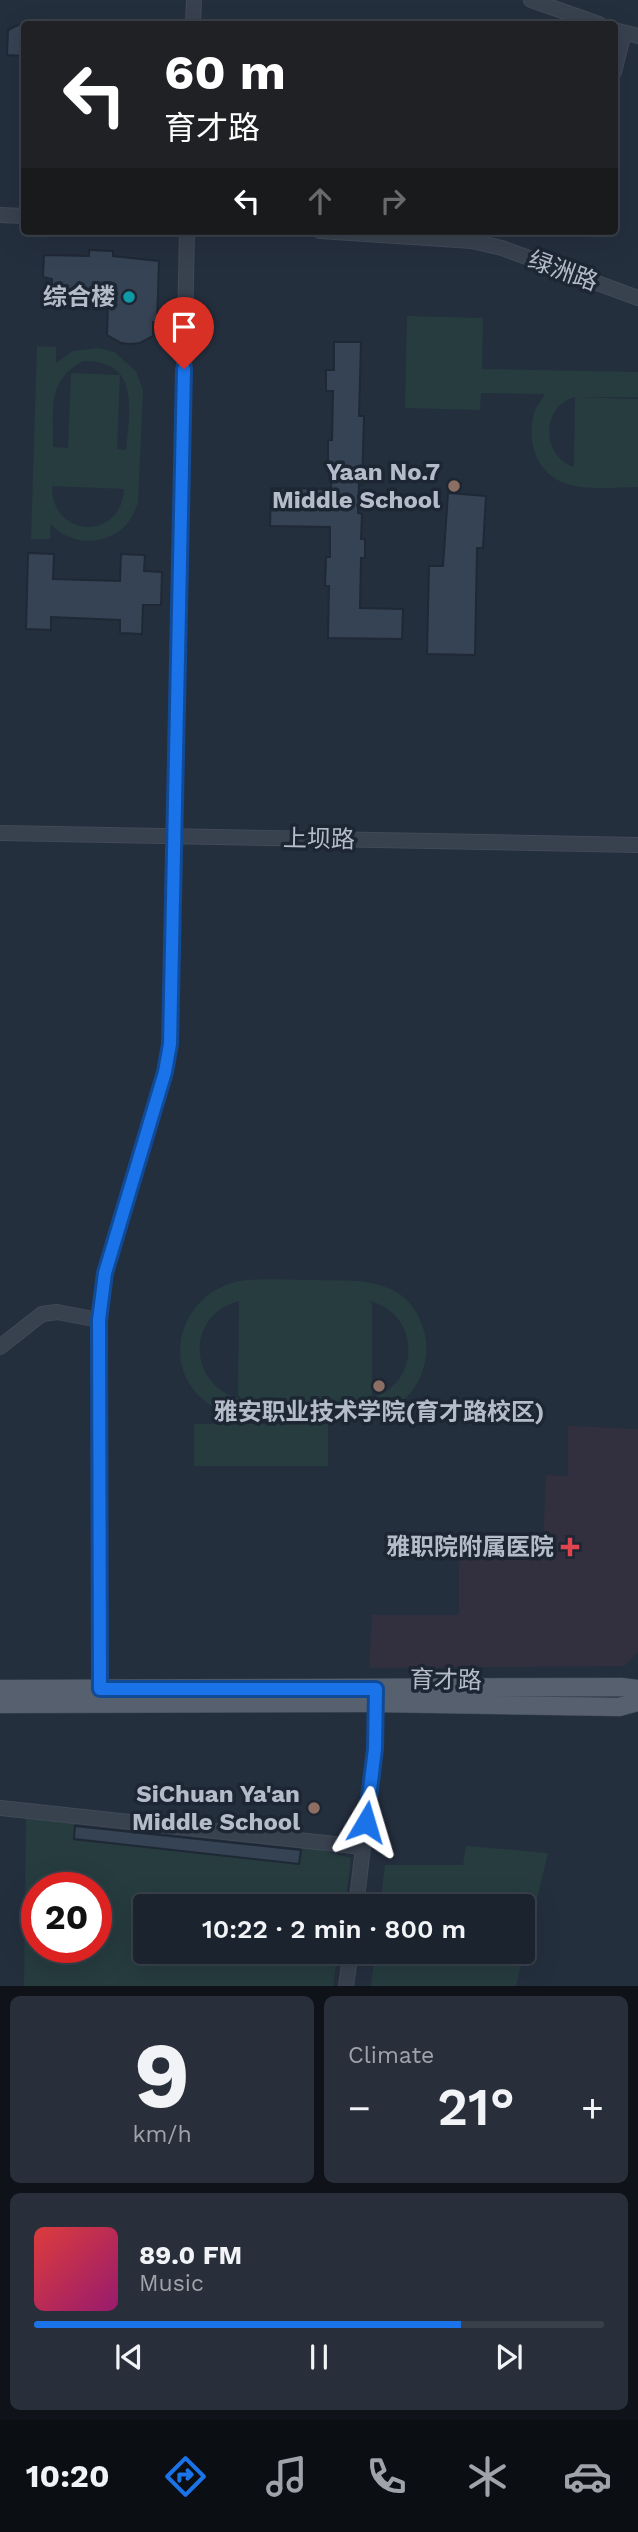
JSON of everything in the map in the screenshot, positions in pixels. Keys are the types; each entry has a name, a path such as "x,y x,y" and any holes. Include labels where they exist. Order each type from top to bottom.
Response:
{"main road":[{"name":"育才路","path":"0,1704 100,1697 375,1696 621,1687 638,1689"},
{"name":"育才路","path":"0,1689 100,1697"},
{"name":"育才路","path":"375,1696 620,1707 638,1702"}],"street":[{"path":"193,21 194,0"},
{"path":"531,0 590,21"},
{"path":"618,58 625,33"},
{"path":"0,215 21,216"},
{"path":"100,1697 99,1320 105,1273 165,1072 170,1044 187,235"},
{"name":"绿洲路","path":"386,235 492,246 638,298"},
{"name":"上坝路","path":"0,833 636,842"},
{"path":"0,1348 42,1314 57,1312 99,1320"},
{"path":"357,1894 375,1749 375,1696"},
{"path":"0,1808 363,1847"},
{"path":"346,1986 349,1964"}],"shaded area":[{"name":"雅职院附属医院","path":"568,1426 638,1429 638,1652 624,1666 369,1668 372,1615 459,1615 459,1548 543,1546 546,1475 568,1476"}],"green space":[{"path":"407,316 483,318 482,369 638,372 638,397 576,397 638,399 638,487 575,486 557,480 548,473 536,456 532,435 534,413 545,394 481,393 480,410 405,408","holes":["575,397 574,466 563,461 555,452 549,431 556,410"]},
{"path":"37,346 56,347 56,363 73,351 99,348 114,352 136,371 143,390 138,503 130,519 115,534 86,541 67,536 51,524 50,539 31,539","holes":["83,361 101,363 120,375 71,373 68,448 53,447 53,409 63,378","120,375 129,404 126,450 117,449","52,486 124,489 120,506 112,518 100,525 87,527 74,524 63,516 55,503"]},
{"path":"274,1279 344,1280 378,1284 393,1290 406,1299 416,1312 424,1331 426,1352 422,1374 403,1400 389,1410 370,1417 257,1418 224,1412 197,1393 185,1376 180,1356 182,1337 189,1318 201,1302 218,1289 239,1281","holes":["239,1301 238,1396 243,1399 225,1392 211,1381 203,1367 200,1352 202,1336 209,1321 221,1309","369,1301 387,1308 399,1320 406,1335 408,1351 406,1367 398,1381 385,1392 367,1399 372,1396 372,1304"]},
{"path":"194,1424 328,1424 328,1466 194,1466"},
{"path":"26,1817 76,1821 74,1840 299,1864 301,1845 351,1858 346,1894 133,1894 133,1964 336,1964 333,1986 24,1986 24,1963 112,1963 112,1872 25,1872"},
{"path":"466,1846 548,1853 535,1907 535,1894 381,1894 385,1865 463,1865"},
{"path":"374,1964 521,1964 516,1986 371,1986"}],"building":[{"path":"21,25 21,56 7,55 8,30"},
{"name":"综合楼","path":"89,250 113,251 113,256 159,261 157,322 153,322 153,336 140,343 130,344 121,343 107,335 108,302 94,294 66,293 66,298 51,298 52,279 43,277 44,255 89,256"},
{"path":"334,342 361,342 359,416 364,416 362,485 359,484 358,513 362,514 361,539 365,539 365,558 361,558 360,608 403,609 402,639 328,638 329,586 325,586 326,557 330,557 330,527 270,526 271,488 331,489 332,462 328,462 328,440 332,440 333,391 326,391 326,370 334,370"},
{"path":"448,493 486,496 483,548 477,548 475,655 427,654 429,566 443,566"},
{"path":"28,553 54,554 53,579 120,581 121,554 145,555 144,571 162,572 161,605 143,605 142,634 120,633 120,620 51,617 51,630 26,629"},
{"path":"75,1826 301,1850 299,1864 74,1839"}],"place":[{"name":"综合楼","path":"129,297"},
{"name":"Yaan No.7 Middle School","path":"454,486"},
{"name":"雅安职业技术学院(育才路校区)","path":"379,1386"},
{"name":"雅职院附属医院","path":"570,1547"},
{"name":"SiChuan Ya'an Middle School","path":"314,1808"}],"route":[{"path":"184,369 170,1044 165,1072 105,1273 99,1320 100,1689 376,1689 375,1749 366,1822"}]}
